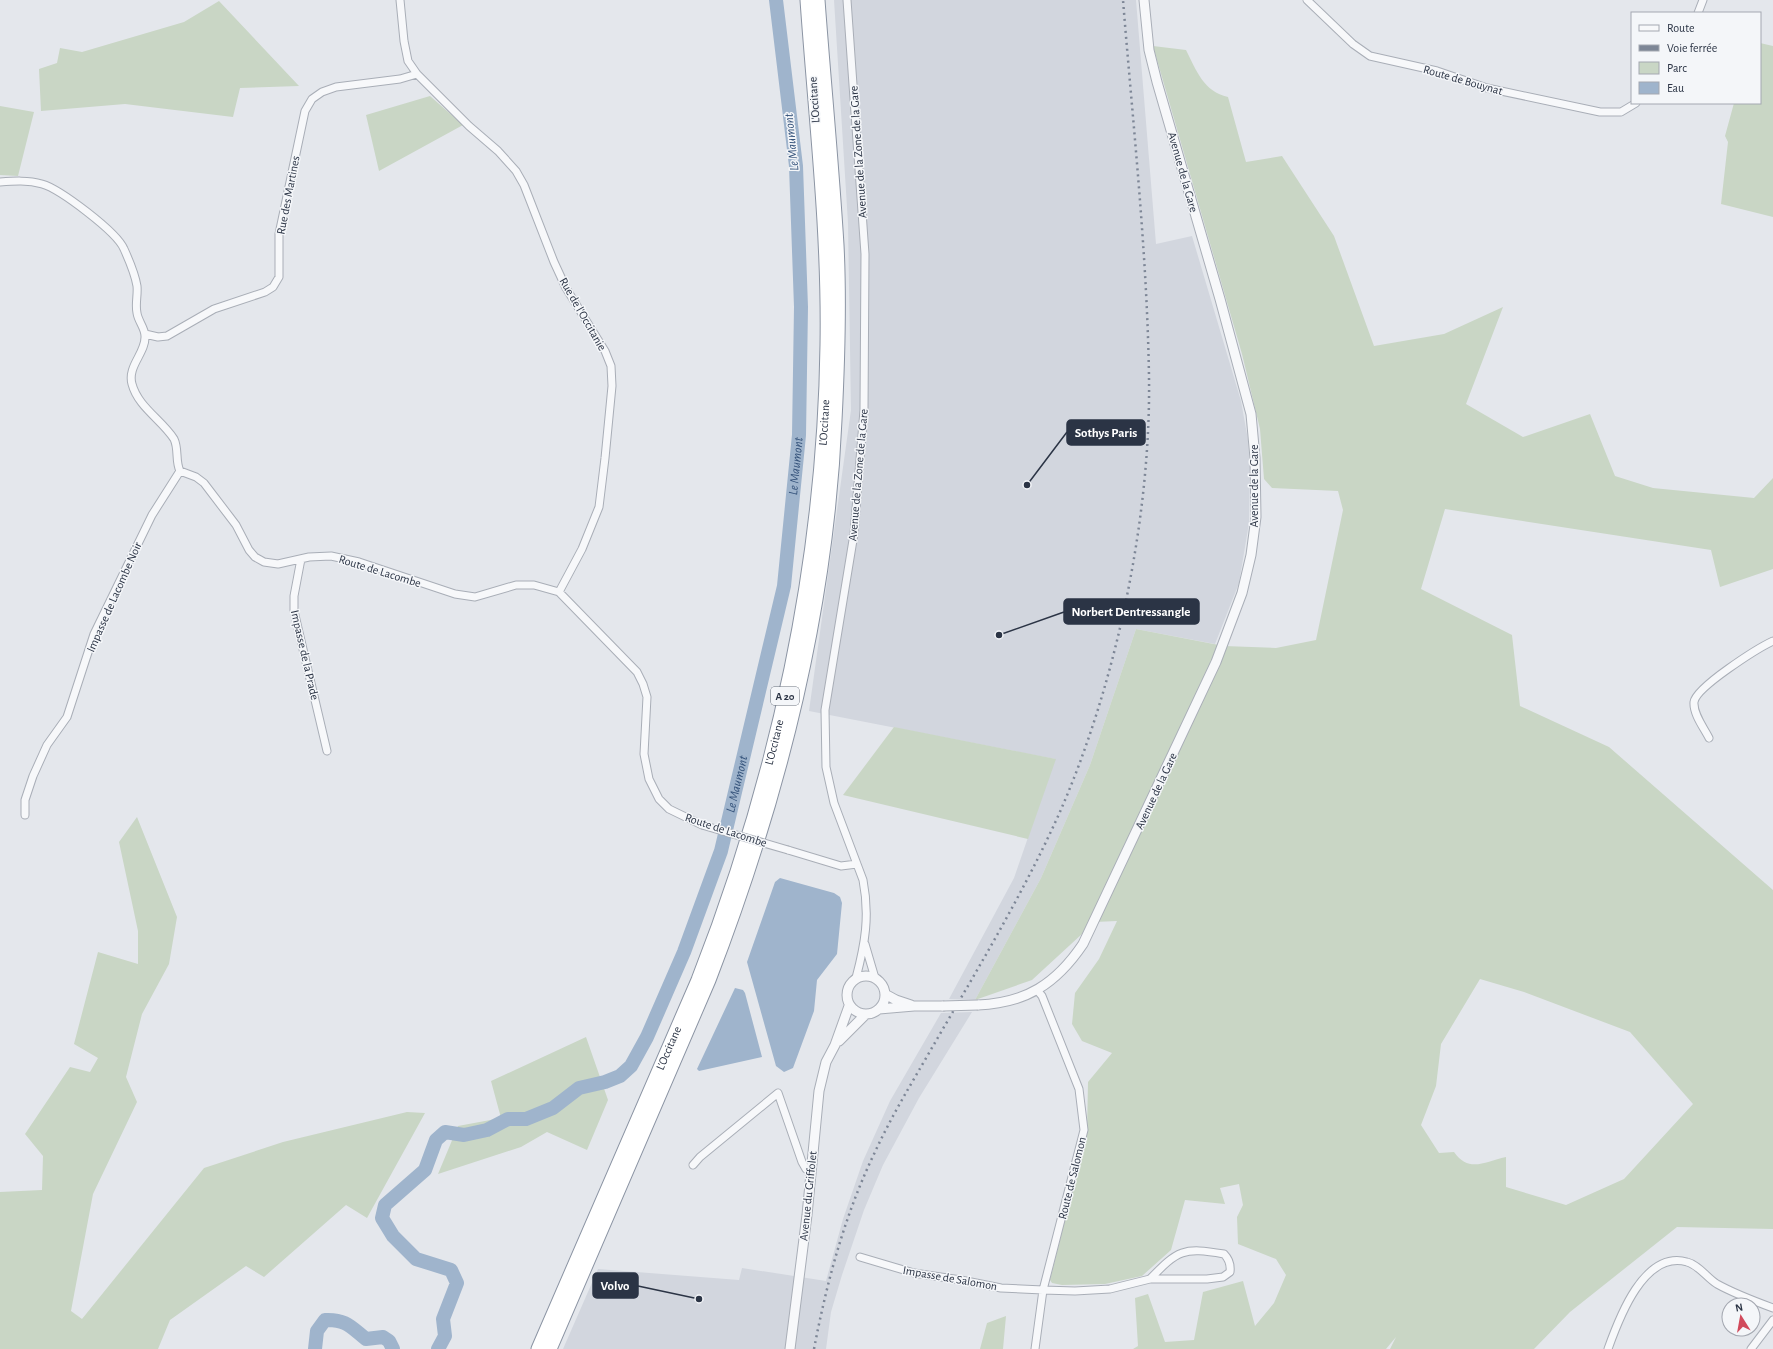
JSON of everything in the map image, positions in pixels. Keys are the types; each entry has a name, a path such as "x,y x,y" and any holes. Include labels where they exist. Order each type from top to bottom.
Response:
{"highway":[{"name":"L'Occitane","path":"538,1349 698,980 720,925 751,828 777,732 795,652 808,578 817,506 824,427 827,345 826,265 807,0"},
{"name":"L'Occitane","path":"550,1349 704,994 729,928 764,824 802,677 826,530 835,423 837,363 837,247 818,0"}],"street":[{"name":"Rue de l'Occitanie","path":"400,0 404,41 408,61 417,74 469,126 498,151 516,171 524,185 554,262 566,288 605,351 611,366 612,386 606,458 599,507 582,549 559,592"},
{"name":"Avenue de la Zone de la Gare","path":"847,0 865,254 864,410 854,534 825,710 826,767 834,803 863,880 868,913 865,942 856,978"},
{"name":"Avenue de la Gare","path":"914,1006 994,1005 1014,1000 1036,990 1062,973 1083,944 1141,824 1216,662 1242,593 1251,555 1256,517 1256,458 1251,414 1218,291 1157,82 1149,50 1144,0"},
{"name":"Route de Bouynat","path":"1307,0 1354,44 1370,56 1437,72 1487,88 1600,112 1621,112 1634,104"},
{"path":"1698,12 1703,0"},
{"name":"Rue des Martines","path":"146,334 158,337 167,336 214,309 265,292 273,287 279,277 279,234 305,111 312,99 322,92 336,87 400,79 417,74"},
{"path":"0,182 31,181 44,184 60,193 101,223 124,247 137,285 138,319 146,334 144,344 131,374 132,384 138,397 174,440 177,452 177,466 180,472"},
{"name":"Route de Lacombe","path":"180,472 196,477 204,483 236,525 255,558 264,562 278,564 316,556 331,556 359,562 456,594 475,597 516,585 534,585 559,592 637,672 647,697 644,754 648,779 659,799 669,809 702,825 841,866 857,864"},
{"name":"Impasse de Lacombe Noir","path":"25,815 25,800 33,776 47,745 67,717 94,634 152,515 180,472"},
{"name":"Impasse de la Prade","path":"301,559 298,566 294,596 294,611 327,751"},
{"path":"1709,738 1697,714 1694,701 1700,690 1741,660 1773,641"},
{"name":"Avenue de la Zone de la Gare","path":"865,942 875,978"},
{"path":"835,1045 849,1006 846,994 851,982 856,978 869,976 880,982 885,994 879,1009"},
{"name":"Route de Salomon","path":"1035,1349 1043,1290 1084,1130 1083,1108 1079,1089 1042,996 1036,990"},
{"path":"885,994 896,1000 914,1006"},
{"path":"849,1006 865,1015"},
{"path":"835,1045 865,1015 879,1009 914,1006"},
{"name":"Avenue du Griffolet","path":"790,1349 807,1216 810,1171 819,1091 826,1062 835,1045"},
{"path":"693,1166 700,1157 778,1093 802,1162 806,1169 810,1171"},
{"name":"Impasse de Salomon","path":"860,1257 914,1273 1001,1288 1043,1290 1110,1289 1150,1279 1207,1279 1223,1277 1230,1272 1230,1267 1228,1258 1224,1254 1186,1251 1168,1260 1150,1279"},
{"path":"1608,1349 1618,1322 1634,1291 1651,1271 1668,1261 1688,1262 1702,1270 1715,1283 1737,1294 1773,1308"},
{"path":"1751,1349 1773,1320"}],"shaded area":[{"path":"834,0 1136,0 1156,244 1192,236 1241,401 1248,440 1250,467 1249,523 1239,583 1215,644 1136,629 1090,765 1041,878 975,1000 949,999 1014,878 1055,759 809,711 851,410 848,223"},
{"path":"972,1012 919,1098 883,1165 864,1210 842,1275 831,1312 826,1349 563,1349 598,1269 739,1280 742,1268 826,1281 843,1219 863,1161 890,1101 941,1013"}],"green space":[{"path":"219,1 299,86 240,88 233,117 125,104 41,111 39,69 57,63 60,48 82,52 184,22"},
{"path":"1761,43 1773,46 1773,217 1721,204 1728,142 1725,136 1734,104 1761,104"},
{"path":"1153,46 1186,50 1197,72 1207,85 1220,94 1228,97 1246,162 1282,156 1334,236 1374,346 1444,334 1503,307 1466,404 1523,437 1590,414 1615,476 1653,488 1754,498 1773,478 1773,569 1720,587 1711,550 1445,509 1421,589 1512,635 1520,706 1609,747 1773,890 1773,1229 1677,1227 1570,1312 1534,1349 1390,1349 1396,1337 1386,1349 1133,1349 1138,1346 1135,1298 1148,1294 1165,1342 1194,1340 1203,1292 1243,1281 1255,1326 1274,1303 1286,1275 1276,1259 1238,1244 1237,1217 1243,1205 1239,1184 1220,1188 1225,1204 1185,1200 1171,1250 1142,1276 1105,1284 1062,1285 1052,1283 1050,1280 1087,1132 1088,1082 1112,1053 1082,1041 1072,1024 1075,993 1099,959 1117,921 1095,922 1032,980 975,1000 1041,878 1090,765 1136,629 1224,646 1276,648 1316,640 1343,510 1338,491 1272,488 1264,479 1260,429 1242,354","holes":["1480,979 1524,992 1630,1032 1693,1104 1624,1179 1566,1205 1506,1187 1506,1157 1484,1163 1471,1164 1465,1162 1454,1152 1439,1153 1421,1125 1436,1086 1441,1044"]},
{"path":"430,96 463,125 379,171 366,115"},
{"path":"0,106 34,112 18,176 0,175"},
{"path":"894,727 1056,759 1028,839 843,795"},
{"path":"137,817 177,917 169,964 142,1014 126,1077 137,1102 93,1194 71,1311 82,1319 204,1168 283,1142 407,1112 425,1113 367,1218 346,1205 264,1277 246,1266 170,1320 158,1349 0,1349 0,1192 42,1190 43,1156 25,1134 70,1067 90,1072 98,1058 74,1044 98,952 138,964 138,931 119,842"},
{"path":"586,1037 608,1100 587,1150 547,1132 521,1147 438,1174 458,1126 501,1118 491,1081"},
{"path":"1006,1316 1003,1349 980,1349 987,1323"}],"water":[{"path":"780,878 834,893 840,897 842,903 837,954 817,980 814,1011 793,1068 784,1072 776,1066 747,962 775,882"},
{"path":"735,988 743,990 745,993 762,1057 699,1071 697,1069"}],"waterway":[{"name":"Le Maumont","path":"438,1349 445,1336 443,1319 457,1283 451,1270 416,1259 393,1236 382,1218 385,1205 425,1170 436,1140 445,1132 464,1135 487,1130 508,1119 526,1119 553,1108 579,1088 605,1082 620,1076 631,1066 647,1037 684,952 721,851 784,586 799,435 801,307 796,166 776,0"},
{"name":"Le Maumont","path":"315,1349 317,1331 325,1320 343,1322 352,1327 366,1339 383,1337 389,1341 393,1349"}],"railway":[{"path":"814,1349 838,1248 864,1175 888,1125 1015,903 1059,814 1079,764 1097,711 1113,656 1126,600 1144,487 1148,431 1149,377 1143,235 1123,0"}],"place":[{"name":"Sothys Paris","path":"1027,485"},
{"name":"Norbert Dentressangle","path":"999,635"},
{"name":"Volvo","path":"699,1299"}]}
